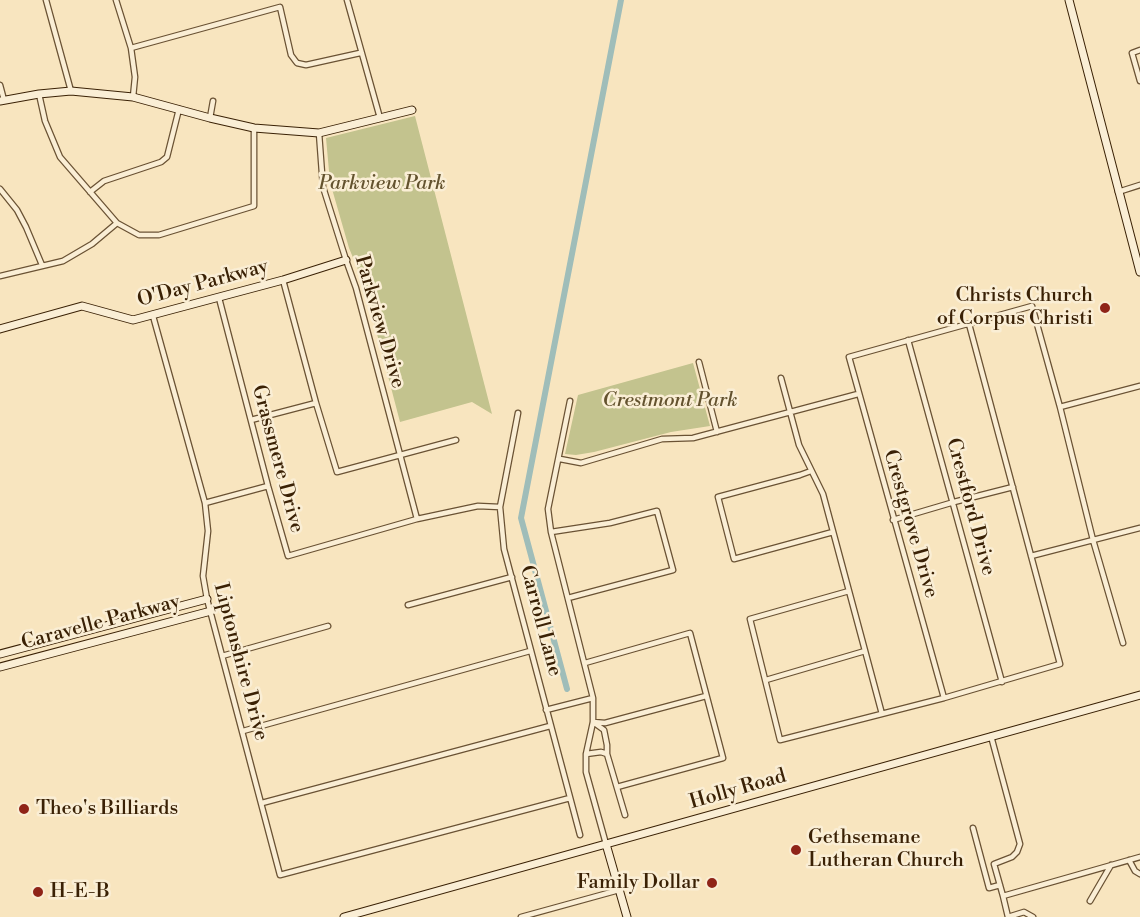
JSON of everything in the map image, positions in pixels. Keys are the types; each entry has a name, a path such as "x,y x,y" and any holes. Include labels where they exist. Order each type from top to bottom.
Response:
{"street":[{"path":"46,0 71,91"},
{"path":"116,0 131,48 135,77 133,97"},
{"path":"347,0 380,118"},
{"path":"1069,0 1140,272"},
{"path":"131,48 280,7 291,56 297,63 306,65 360,53"},
{"path":"1140,51 1132,53 1140,81"},
{"path":"0,85 2,100 71,91 112,99 133,97 254,128 319,133 412,110"},
{"path":"39,94 45,121 60,157 117,223 139,236 159,235 254,206 254,128"},
{"path":"210,118 213,101"},
{"path":"90,192 104,181 161,162 167,157 178,109"},
{"name":"Parkview Drive","path":"319,133 323,187 346,261 357,288 417,519"},
{"path":"1118,192 1140,185"},
{"path":"0,189 26,227 42,265"},
{"path":"0,276 63,261 78,254 117,223"},
{"name":"O'Day Parkway","path":"0,329 82,306 133,321 346,261"},
{"path":"283,280 337,472 456,440"},
{"name":"Grassmere Drive","path":"219,298 288,556 417,519 478,506 500,507"},
{"path":"908,340 1032,306 1093,540 1123,643"},
{"name":"Liptonshire Drive","path":"153,316 205,503 208,531 203,576 207,598 280,875 570,798"},
{"path":"849,591 750,619 780,740 944,698 1060,664 969,324"},
{"name":"Crestgrove Drive","path":"908,340 849,357 944,698"},
{"name":"Crestford Drive","path":"908,340 1002,682"},
{"path":"699,362 717,432"},
{"path":"781,378 799,445 823,495 882,714"},
{"path":"1060,407 1140,386"},
{"path":"560,459 580,463 662,439 693,438 858,394"},
{"name":"Carroll Lane","path":"570,401 548,509 551,532 593,698 593,722 586,754 587,779 627,917"},
{"path":"251,420 316,403"},
{"name":"Carroll Lane","path":"518,413 500,507 504,549 580,835"},
{"path":"811,471 718,497 734,559 833,532"},
{"path":"205,503 268,486"},
{"path":"893,520 1013,487"},
{"path":"551,532 610,523 657,511 672,570 568,598"},
{"path":"1031,556 1140,528"},
{"path":"408,605 512,577"},
{"name":"Caravelle Parkway","path":"0,654 207,598"},
{"name":"Caravelle Parkway","path":"0,667 210,611"},
{"path":"222,656 328,626"},
{"path":"585,663 690,633 723,758 618,787"},
{"path":"243,731 530,651"},
{"path":"766,680 865,651"},
{"name":"Holly Road","path":"344,917 1140,695"},
{"path":"593,722 605,723 706,696"},
{"path":"546,710 593,698"},
{"path":"593,722 604,730 608,746 607,754 625,815"},
{"path":"262,802 550,726"},
{"path":"983,864 994,864 1012,857 1020,844 990,736"},
{"path":"586,754 601,752 607,754"},
{"path":"973,828 989,888 1000,885"},
{"path":"1003,896 1140,857"},
{"path":"1129,860 1135,871 1140,874"},
{"path":"994,864 1008,917 1024,912 1033,917"},
{"path":"1090,901 1111,865"},
{"path":"521,917 619,890"}],"green space":[{"name":"Parkview Park","path":"415,116 492,414 472,402 400,422 364,284 349,248 330,182 326,138"},
{"name":"Crestmont Park","path":"693,363 710,426 671,432 594,452 565,454 578,395"}],"waterway":[{"path":"567,689 521,518 621,0"}],"place":[{"name":"Christs Church of Corpus Christi","path":"1105,308"},
{"name":"Theo's Billiards","path":"24,809"},
{"name":"Gethsemane Lutheran Church","path":"796,850"},
{"name":"Family Dollar","path":"712,883"},
{"name":"H-E-B","path":"38,892"}]}
